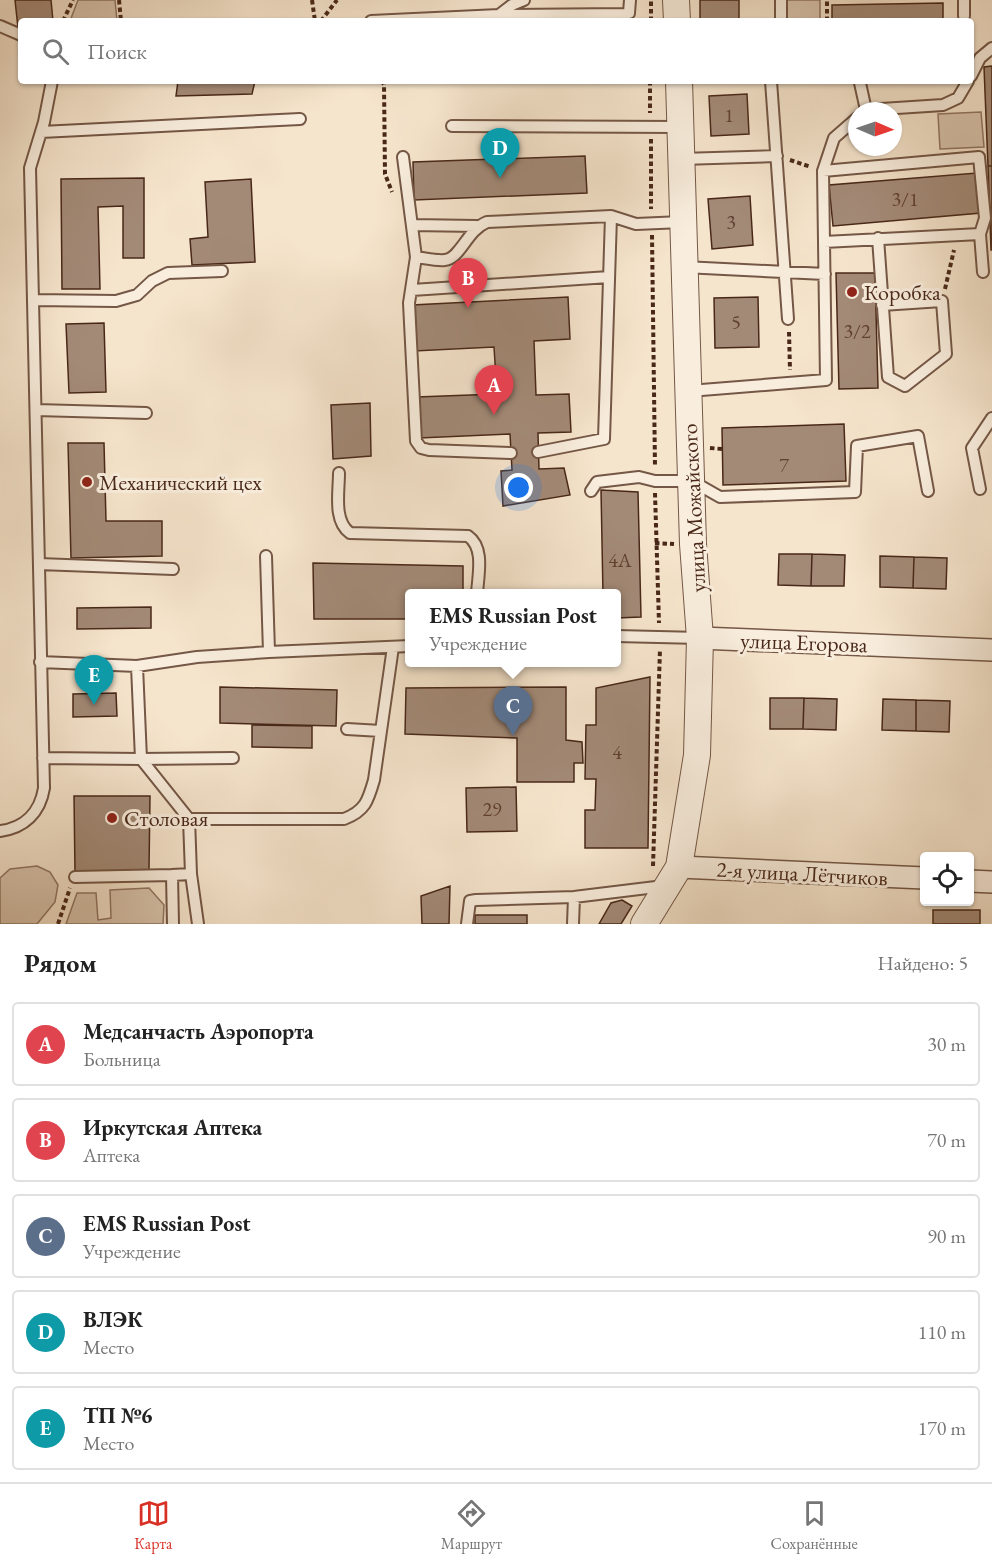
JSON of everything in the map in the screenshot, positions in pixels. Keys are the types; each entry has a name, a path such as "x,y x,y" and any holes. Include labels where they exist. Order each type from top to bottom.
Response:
{"street":[{"path":"675,0 677,18"},
{"name":"улица Можайского","path":"644,924 673,876 697,755 700,638 693,544 679,84"},
{"name":"улица Егорова","path":"700,638 992,650"},
{"name":"2-я улица Лётчиков","path":"673,876 920,879"},
{"path":"974,881 992,882"}],"lane":[{"path":"499,15 512,5 524,0"},
{"path":"435,18 625,14 629,13 630,0"},
{"path":"781,0 781,18"},
{"path":"964,0 964,16"},
{"path":"0,26 18,34"},
{"path":"974,70 980,57 992,48"},
{"path":"0,831 15,829 29,820 39,806 44,788 30,168 51,84"},
{"path":"771,84 788,320"},
{"path":"860,84 864,102"},
{"path":"902,108 943,105 958,98 966,84"},
{"path":"41,132 300,119"},
{"path":"452,126 680,127"},
{"path":"688,391 790,381 826,380 823,171 834,138 848,126"},
{"path":"681,159 777,156"},
{"path":"403,157 416,257 410,303 416,441 421,448 429,450 511,453"},
{"path":"823,171 980,157 985,218 980,234 983,272"},
{"path":"412,225 477,226 502,220 611,216 636,224 683,222"},
{"path":"538,452 604,439 611,216"},
{"path":"416,257 446,260 455,256 477,226"},
{"path":"824,242 980,234"},
{"path":"878,238 882,305 888,377 905,386 946,354 942,302 882,305"},
{"path":"684,267 825,274"},
{"path":"34,300 116,301 137,295 152,281 168,273 222,271"},
{"path":"412,290 609,277"},
{"path":"36,410 146,414"},
{"path":"980,489 972,448 992,418"},
{"path":"591,491 597,482 639,477 655,481 692,481 720,497 855,492 857,446 918,436 928,491"},
{"path":"339,473 339,518 342,527 351,533 468,536 475,541 480,555 477,589"},
{"path":"266,556 269,652"},
{"path":"39,564 173,569"},
{"name":"улица Егорова","path":"621,636 700,638"},
{"path":"40,662 137,666 197,657 405,646"},
{"path":"189,819 344,819 359,814 369,797 374,780 393,647"},
{"path":"137,666 141,759 189,819 191,874 198,924"},
{"path":"347,729 381,731"},
{"path":"43,758 233,758"},
{"path":"75,877 191,874"},
{"path":"172,875 173,924"},
{"path":"467,924 467,907 470,901 574,897 673,876"},
{"path":"573,924 574,897"}],"path":[{"path":"64,18 73,0"},
{"path":"119,0 121,18"},
{"path":"312,0 315,18"},
{"path":"323,18 338,0"},
{"path":"651,0 651,18"},
{"path":"826,0 826,18"},
{"path":"777,156 823,171"},
{"path":"942,302 958,235"},
{"path":"788,320 790,381"},
{"path":"58,924 75,877"}],"shaded area":[{"path":"78,0 115,0 117,18 71,18"},
{"path":"784,0 820,0 820,18 784,18"},
{"path":"981,112 984,147 940,149 938,114"},
{"path":"37,866 50,872 58,885 55,902 37,924 0,924 0,878 10,869"},
{"path":"149,888 164,905 163,924 66,924 77,893 96,893 98,920 111,918 110,890"}],"building":[{"path":"15,0 51,0 53,18 18,18 18,28"},
{"path":"700,0 739,0 739,18 700,18"},
{"path":"943,3 943,18 832,18 832,5"},
{"path":"992,66 992,166 988,166 984,67"},
{"path":"178,84 254,84 252,94 176,96"},
{"path":"747,94 749,134 711,136 709,96"},
{"path":"585,156 587,193 414,200 413,162"},
{"path":"988,166 992,166 992,250 991,250"},
{"path":"977,173 981,213 833,226 829,185"},
{"path":"144,178 144,258 123,258 123,206 98,207 100,289 62,289 61,179"},
{"path":"251,179 255,262 192,265 190,239 208,237 205,182"},
{"path":"750,196 753,245 712,249 708,199"},
{"path":"836,273 875,273 878,388 839,389"},
{"path":"568,297 570,339 534,341 536,395 569,394 571,432 538,433 539,469 564,468 570,495 503,506 501,471 512,470 510,434 419,438 417,397 497,394 494,347 414,351 412,305"},
{"path":"758,297 759,347 715,348 714,298"},
{"path":"104,323 106,392 69,393 66,324"},
{"path":"370,403 371,456 333,459 331,405"},
{"path":"844,424 846,481 723,485 722,428"},
{"name":"Механический цех","path":"68,443 104,443 106,521 162,521 162,556 71,558"},
{"path":"601,490 638,492 641,617 621,618 621,589 603,589"},
{"path":"779,554 812,554 811,586 778,585"},
{"path":"812,554 845,555 844,586 811,586"},
{"path":"880,556 914,557 913,588 880,587"},
{"path":"914,557 947,558 946,589 913,588"},
{"path":"313,563 463,566 463,589 405,589 405,619 314,619"},
{"path":"151,607 151,628 77,629 77,608"},
{"path":"650,677 648,848 585,848 585,810 595,810 596,779 585,779 586,725 596,725 596,688"},
{"path":"220,687 337,690 336,726 220,723"},
{"path":"566,687 566,740 582,742 583,763 574,763 574,782 517,782 517,738 405,734 406,688"},
{"path":"116,693 117,716 73,717 73,694"},
{"path":"770,698 804,698 803,729 770,729"},
{"path":"804,698 837,699 836,730 803,729"},
{"path":"883,699 916,700 916,731 882,730"},
{"path":"916,700 950,701 949,732 916,731"},
{"path":"252,725 312,726 312,748 252,747"},
{"path":"516,787 517,831 467,832 466,788"},
{"name":"Столовая","path":"74,796 150,796 149,870 75,872"},
{"path":"450,886 449,924 422,924 421,896"},
{"path":"622,900 632,906 621,924 599,924 611,903"},
{"path":"933,910 980,910 980,924 933,924"},
{"path":"475,915 527,915 527,924 475,924"}],"place":[{"name":"ВЛЭК","path":"500,178"},
{"name":"Коробка","path":"852,292"},
{"name":"Иркутская Аптека","path":"468,308"},
{"name":"Медсанчасть Аэропорта","path":"494,415"},
{"name":"Механический цех","path":"87,482"},
{"name":"ТП №6","path":"94,705"},
{"name":"EMS Russian Рost","path":"513,736"},
{"name":"Столовая","path":"112,818"}]}
